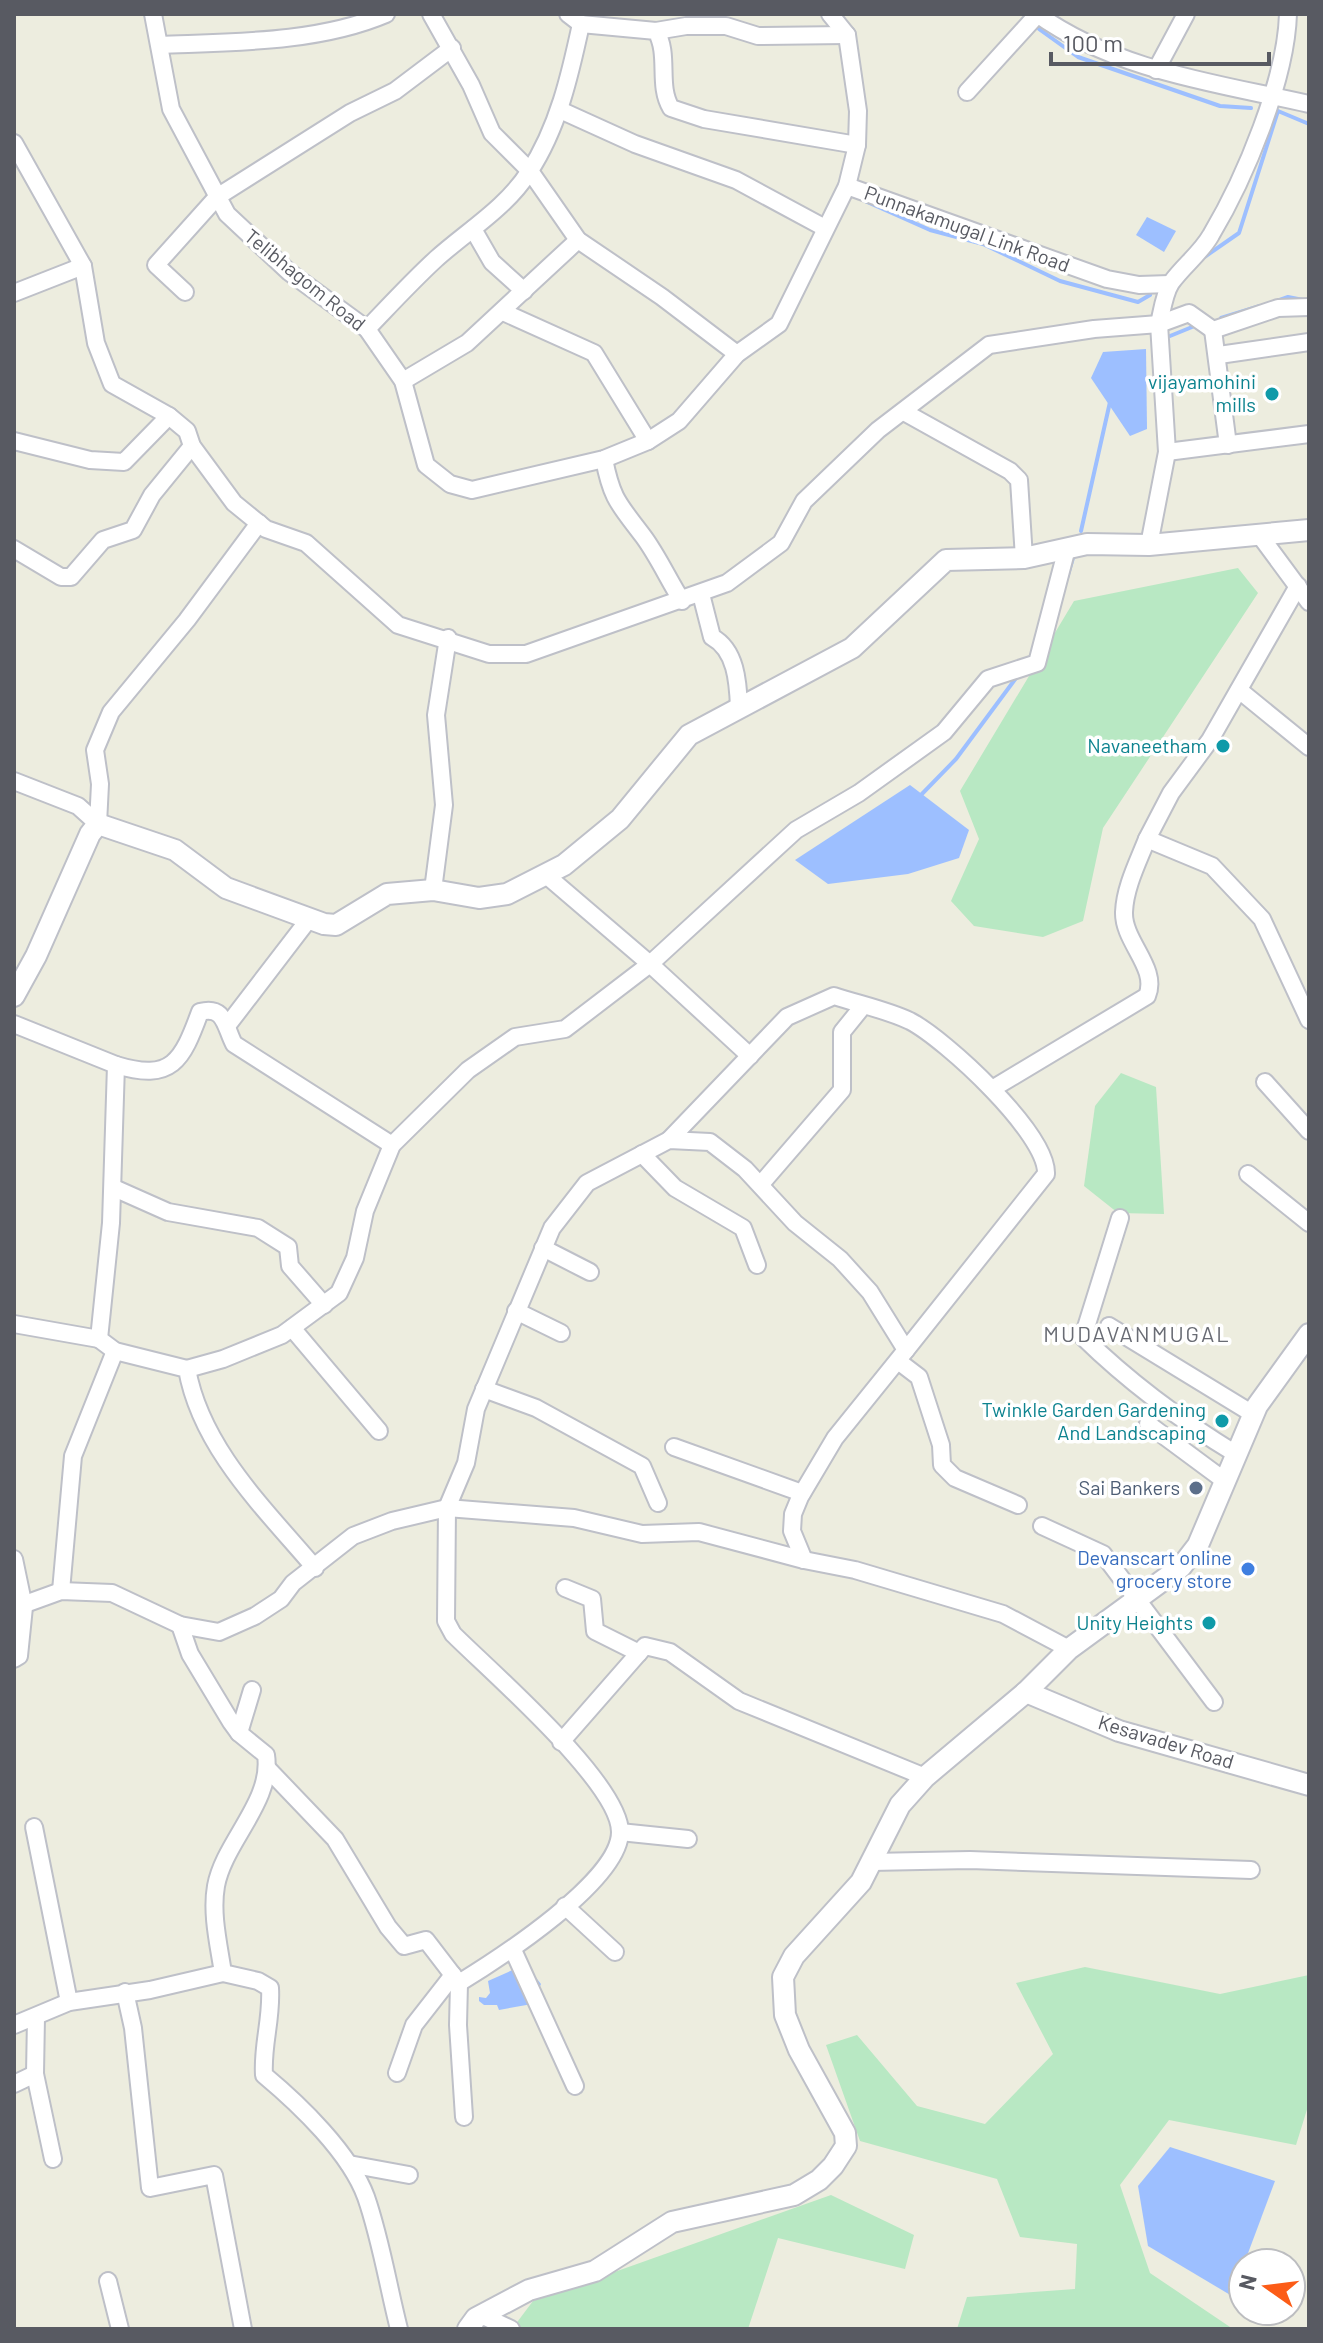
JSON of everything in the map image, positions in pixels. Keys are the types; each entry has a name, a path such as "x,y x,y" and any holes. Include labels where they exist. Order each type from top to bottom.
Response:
{"street":[{"name":"Telibhagom Road","path":"153,14 171,109 217,197 235,222 289,272 367,329 403,381 426,465 450,484 472,490 604,459 648,441 679,421 737,354 779,324 847,186"},
{"path":"160,45 228,42 334,29 386,14"},
{"path":"431,14 452,48 492,133 530,171 578,240 662,297 737,354"},
{"path":"830,14 847,35"},
{"path":"967,92 1037,14 1071,36 1110,55 1156,70 1309,104"},
{"path":"1156,70 1186,14"},
{"path":"1149,545 1167,452 1159,324 1170,284 1209,238 1233,196 1271,97 1286,43 1288,14"},
{"path":"367,329 530,171 560,110 574,19 656,31 686,26 726,26 758,36 847,35"},
{"path":"656,31 662,45 664,96 671,108 704,119 857,145"},
{"name":"Punnakamugal Link Road","path":"847,35 858,111 857,145 847,186 1107,279 1139,285 1170,284"},
{"path":"185,292 156,265 217,197 350,113 395,91 452,48"},
{"path":"560,110 635,144 736,180 825,228"},
{"path":"14,143 83,266 96,343 112,384 169,416 187,431 192,446 234,503 259,523 306,543 398,625 448,638 489,654 526,654 578,633 682,601 727,583 781,543 804,501 878,430 904,412 947,374 989,345 1094,329 1159,324 1189,313 1213,330 1219,355 1228,445"},
{"path":"473,229 492,262 524,291"},
{"path":"403,381 467,343 578,240"},
{"path":"14,293 83,266"},
{"path":"1213,330 1278,308 1309,307"},
{"path":"503,312 594,353 648,441"},
{"path":"1219,355 1309,342"},
{"path":"904,412 1019,480 1024,558"},
{"path":"14,441 90,460 124,462 169,416"},
{"path":"1167,452 1309,434"},
{"path":"14,549 61,577 71,577 103,540 133,530 152,495 192,446"},
{"path":"604,459 610,491 619,509 645,538 682,601"},
{"path":"14,996 36,956 90,834 98,824 100,784 95,750 111,712 187,620 259,523"},
{"path":"14,781 78,806 98,824 175,850 226,888 309,919 336,925 387,894 433,890 479,898 507,894 564,865 620,819 689,735 852,648 946,560 1024,558 1087,544 1149,545 1261,537 1309,530"},
{"path":"1261,537 1309,602"},
{"path":"14,1324 99,1339 115,1351 187,1369 223,1359 292,1328 324,1305 339,1293 355,1258 365,1211 392,1145 468,1070 515,1037 565,1029 650,964 796,830 859,793 944,732 988,679 1037,663 1067,548"},
{"path":"992,1089 1147,996 1151,986 1147,970 1128,935 1124,914 1131,880 1147,839 1171,793 1210,740 1298,586"},
{"path":"701,594 712,637 722,642 734,668 739,707"},
{"path":"433,890 444,805 436,715 448,638"},
{"path":"1239,690 1309,747"},
{"path":"1147,839 1212,866 1262,919 1309,1020"},
{"path":"546,875 650,964 750,1056"},
{"path":"227,1026 309,919"},
{"path":"397,2073 414,2025 456,1979 513,1950 598,1877 615,1852 620,1832 607,1793 561,1742 453,1634 446,1621 447,1508 466,1463 476,1409 484,1389 552,1228 587,1183 669,1140 787,1017 834,996 911,1022 992,1089 1038,1142 1046,1163 1046,1174 835,1438 793,1514 792,1531 804,1560"},
{"path":"761,1184 842,1090 842,1032 863,1006"},
{"path":"14,1024 116,1065 147,1073 163,1070 176,1061 188,1044 200,1012 218,1012 234,1044 392,1145"},
{"path":"99,1339 114,1188 116,1065"},
{"path":"1265,1082 1309,1131"},
{"path":"669,1140 710,1142 761,1184 795,1223 840,1259 870,1292 902,1356 919,1377 941,1445 942,1465 955,1478 1018,1505"},
{"path":"642,1154 675,1188 743,1228 757,1265"},
{"path":"1248,1174 1309,1223"},
{"path":"114,1188 168,1212 258,1228 288,1247 290,1266 324,1305"},
{"path":"1120,1218 1083,1337 1127,1380 1187,1425 1236,1454"},
{"path":"543,1248 590,1272"},
{"path":"516,1311 561,1333"},
{"path":"1109,1326 1253,1414"},
{"path":"292,1328 379,1431"},
{"path":"475,2322 529,2290 595,2271 672,2222 794,2195 819,2180 833,2166 846,2146 845,2133 799,2050 785,2015 783,1977 794,1956 861,1882 900,1805 925,1777 1026,1692 1069,1649 1181,1567 1198,1545 1253,1414 1268,1388 1309,1334"},
{"path":"61,1591 73,1456 115,1351"},
{"path":"187,1369 192,1402 218,1445 256,1501 315,1568"},
{"path":"484,1389 536,1408 642,1466 658,1503"},
{"path":"1148,1424 1225,1481"},
{"path":"674,1447 802,1493"},
{"path":"19,1607 61,1591 112,1593 180,1625 219,1632 255,1616 353,1536 392,1521 447,1508 574,1518 642,1534 699,1532 855,1570 1003,1614 1069,1649"},
{"path":"1042,1526 1103,1554 1214,1702"},
{"path":"14,1559 19,1607 19,1656 14,1659"},
{"path":"565,1588 592,1599 595,1631 639,1653"},
{"path":"180,1625 190,1654 239,1733 266,1755 268,1769 249,1817 229,1848 216,1887 215,1924 223,1973"},
{"path":"561,1742 645,1646 670,1652 739,1701 925,1777"},
{"path":"239,1733 252,1690"},
{"name":"Kesavadev Road","path":"1026,1692 1119,1731 1309,1785"},
{"path":"268,1769 335,1839 388,1927 404,1946 426,1940 456,1979 464,2117"},
{"path":"34,1827 69,2002"},
{"path":"620,1832 688,1839"},
{"path":"871,1862 970,1860 1251,1870"},
{"path":"565,1906 615,1952"},
{"path":"513,1950 575,2086"},
{"path":"14,2025 69,2002 150,1990 223,1973 258,1981 270,1988 272,2017 263,2057 264,2075 314,2123 349,2164 365,2196 399,2329"},
{"path":"125,1992 133,2028 150,2188 214,2175 243,2329"},
{"path":"36,2017 35,2074 53,2159"},
{"path":"14,2084 35,2074"},
{"path":"349,2164 409,2175"},
{"path":"108,2281 120,2329"},
{"path":"475,2322 511,2329"}],"green space":[{"path":"1238,568 1258,593 1103,828 1083,921 1043,937 974,926 951,901 979,839 960,791 1074,601"},
{"path":"1121,1073 1156,1087 1164,1214 1118,1213 1084,1186 1095,1106"},
{"path":"1085,1967 1220,1994 1309,1975 1309,2103 1296,2145 1169,2120 1120,2185 1150,2273 1233,2329 957,2329 967,2297 1075,2289 1077,2244 1020,2237 997,2179 860,2141 826,2045 857,2035 917,2106 985,2124 1053,2054 1016,1983"},
{"path":"831,2195 914,2235 905,2269 778,2238 748,2329 512,2329 533,2301"}],"water":[{"path":"1147,217 1176,231 1164,252 1136,235"},
{"path":"1146,349 1147,429 1130,436 1091,378 1103,352"},
{"path":"910,785 969,830 959,858 908,874 828,884 795,860"},
{"path":"517,1968 529,1969 541,1984 532,2004 499,2010 497,2005 484,2005 479,2001 479,1997 486,1998 490,1993 488,1981"},
{"path":"1170,2147 1275,2181 1250,2247 1227,2247 1227,2293 1148,2246 1138,2186"}],"waterway":[{"path":"1039,29 1078,57 1220,106 1251,108"},
{"path":"1203,258 1239,233 1278,111 1309,124"},
{"path":"865,201 930,230 983,244 1060,281 1138,302 1150,295"},
{"path":"1277,301 1288,297 1303,300"},
{"path":"1221,318 1260,306"},
{"path":"1170,336 1197,325"},
{"path":"1081,531 1110,402"},
{"path":"1067,578 1073,558"},
{"path":"919,797 956,759 1019,674"}],"place":[{"name":"vijayamohini mills","path":"1272,394"},
{"name":"Navaneetham","path":"1223,746"},
{"name":"Twinkle Garden Gardening And Landscaping","path":"1222,1421"},
{"name":"Sai Bankers","path":"1196,1488"},
{"name":"Devanscart online grocery store","path":"1248,1569"},
{"name":"Unity Heights","path":"1209,1623"}],"district":[{"name":"MUDAVANMUGAL","path":"1137,1334"}]}
